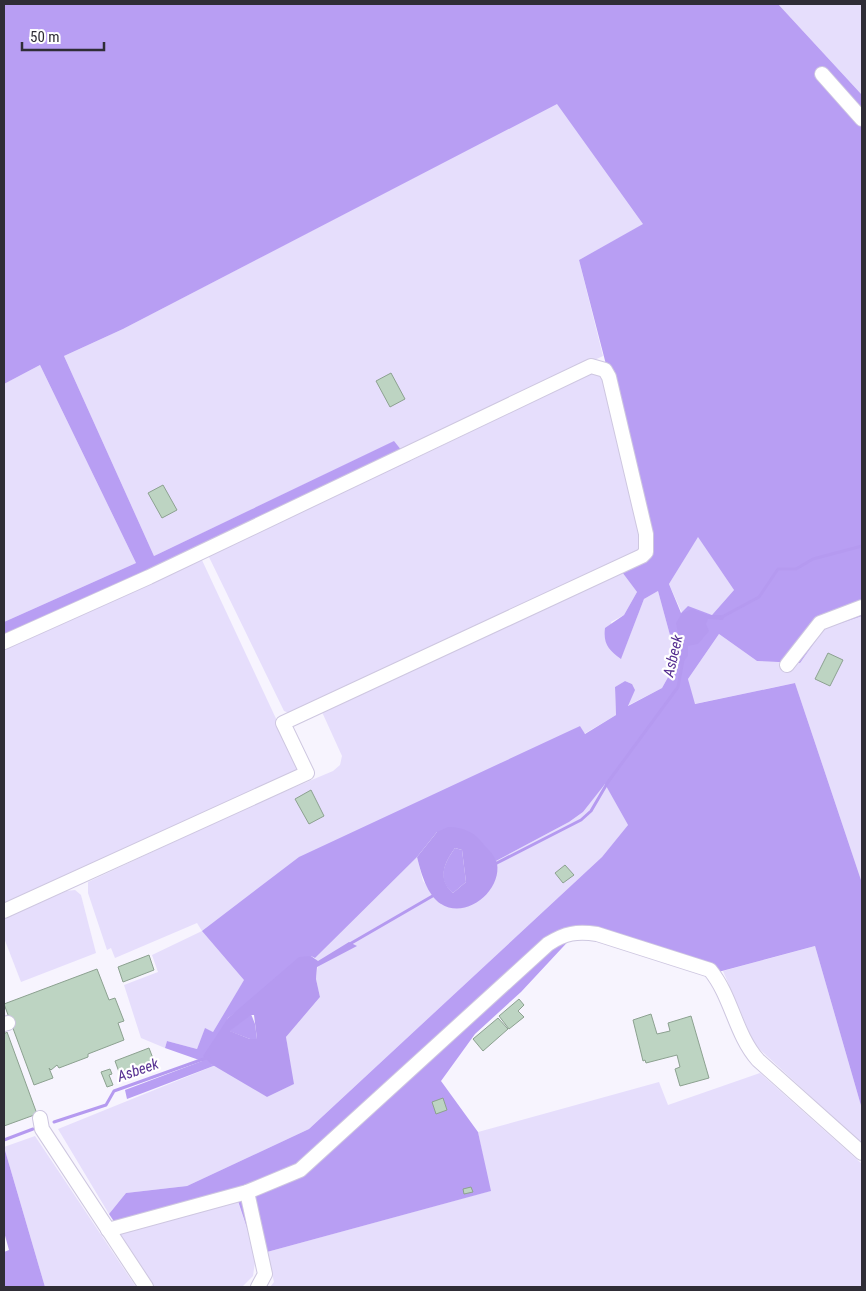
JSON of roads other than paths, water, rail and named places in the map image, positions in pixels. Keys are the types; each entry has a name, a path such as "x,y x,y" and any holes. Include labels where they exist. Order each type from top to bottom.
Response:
{"street":[{"path":"822,74 862,120"},
{"path":"4,642 158,573 592,366 605,370 609,377 646,534 646,552 642,556 283,723 307,773 4,911"},
{"path":"787,665 820,623 862,607"},
{"path":"108,1230 247,1192 300,1170 548,944 562,935 579,932 597,934 710,970 719,980 746,1047 758,1060 862,1153"},
{"path":"40,1118 42,1128 146,1287"},
{"path":"247,1192 265,1274 258,1287"}],"waterway":[{"name":"Asbeek","path":"720,618 759,597 778,569 796,569 813,559 862,546"},
{"name":"Asbeek","path":"493,865 581,820 591,811 608,782 678,687 683,660"},
{"name":"Asbeek","path":"348,945 436,894"},
{"name":"Asbeek","path":"54,1122 106,1105 114,1091 209,1057"},
{"name":"Asbeek","path":"4,1140 33,1129"}]}
